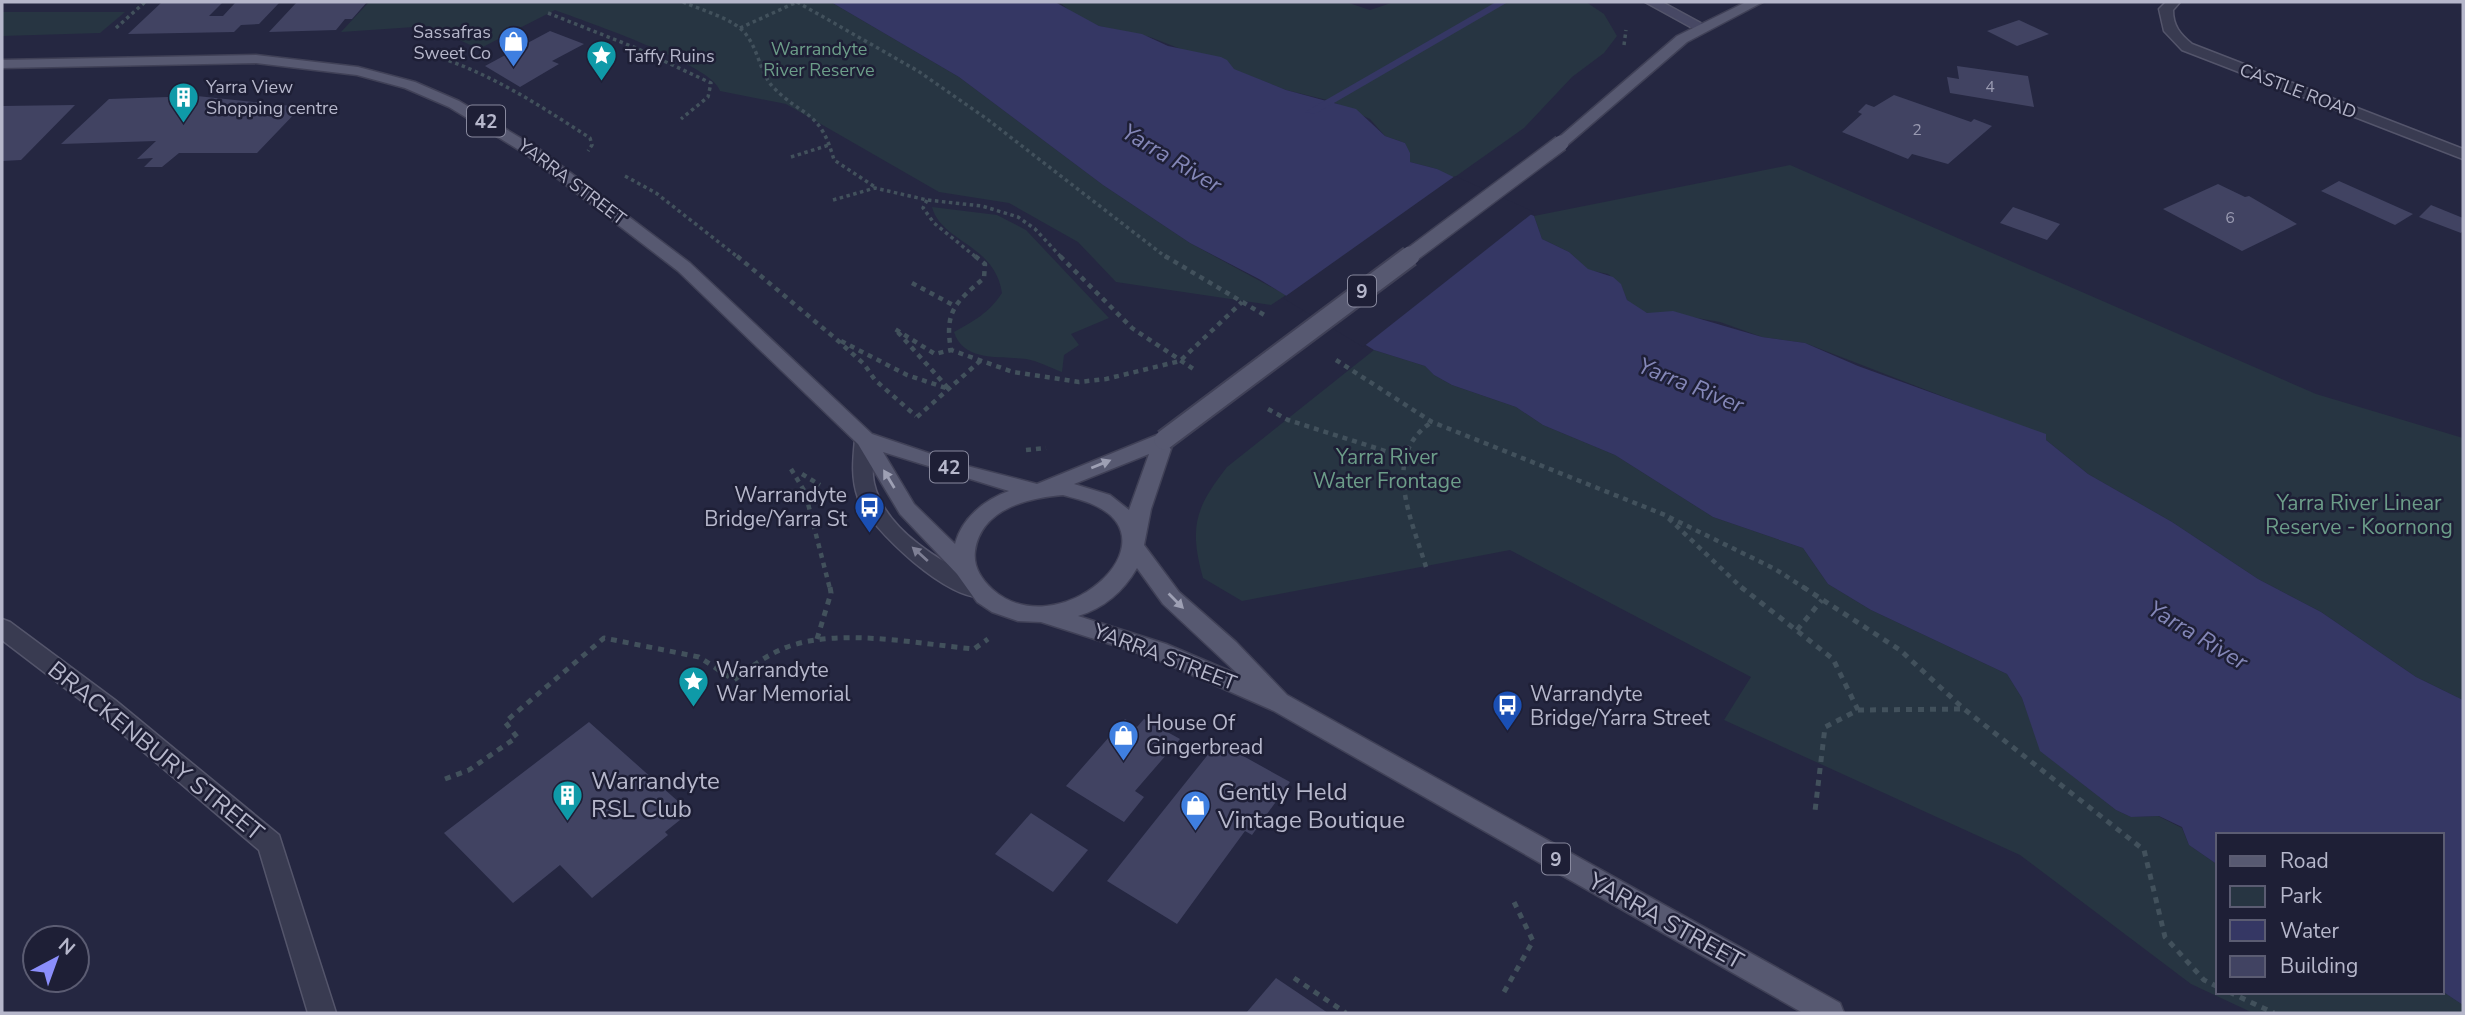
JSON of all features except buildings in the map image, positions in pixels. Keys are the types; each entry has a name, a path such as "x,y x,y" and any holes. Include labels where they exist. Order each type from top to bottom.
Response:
{"main road":[{"name":"9","path":"965,568 964,548 972,528 988,511 1010,498 1164,440 1560,143 1675,44 1701,27 1756,2"},
{"path":"1654,3 1701,27"},
{"name":"YARRA STREET","path":"2,64 256,59 358,71 432,93 494,126 523,145 684,267 865,439 907,509 965,568"},
{"name":"YARRA STREET","path":"865,439 963,472 1037,490"},
{"name":"9","path":"977,590 995,603 1019,612 1046,614 1080,608 1108,593 1127,571 1140,509 1164,440"},
{"name":"9","path":"1037,490 1085,492 1104,500 1120,512 1130,527 1134,546"},
{"name":"YARRA STREET","path":"1134,546 1171,598 1228,648 1282,704"},
{"path":"965,568 977,590"},
{"name":"YARRA STREET","path":"1046,614 1158,650 1282,704 1830,1013"}],"street":[{"name":"CASTLE ROAD","path":"2173,2 2166,9 2165,22 2187,47 2463,154"},
{"path":"865,439 864,484 877,516 942,573 977,590"},
{"name":"BRACKENBURY STREET","path":"2,628 107,707 270,843 322,1013"}],"path":[{"path":"114,30 145,2"},
{"path":"683,2 740,28 750,39 772,86 813,116 830,145 834,160 875,188 927,200 982,206 1018,217 1035,229 1101,300 1132,328 1204,374"},
{"path":"740,28 797,2 918,71 987,119 1167,258 1275,321"},
{"path":"548,13 648,52 711,83 708,97 681,119"},
{"path":"791,157 830,145"},
{"path":"832,200 875,188"},
{"path":"927,200 923,208 934,222 985,264 984,278 953,305 945,325 951,351"},
{"path":"912,283 953,305"},
{"path":"948,388 895,329 935,354 951,351 1013,372 1079,382 1106,380 1180,361 1242,302"},
{"path":"836,339 890,367 933,385 948,388"},
{"path":"1330,356 1432,422 1665,515 1775,569 1900,650 1964,709 2144,850 2165,937 2204,980 2216,986"},
{"path":"918,416 980,361"},
{"path":"1264,407 1288,420 1404,457"},
{"path":"1426,567 1403,481 1404,457 1412,436 1432,422"},
{"path":"791,469 805,492 831,593 817,639"},
{"path":"802,474 820,485"},
{"path":"1665,515 1745,592 1833,659 1858,710"},
{"path":"1797,630 1822,600"},
{"path":"444,779 469,770 517,737 505,722 604,638 699,657 734,680 763,659 791,645 817,639 974,649 991,636"},
{"path":"1815,811 1825,727 1858,710 1964,709"},
{"path":"1504,992 1533,942 1514,902"},
{"path":"1294,978 1346,1013"},
{"path":"2233,994 2274,1013"}],"green space":[{"name":"Warrandyte River Reserve","path":"369,2 831,2 959,77 1103,185 1190,243 1286,295 1271,305 1116,282 1078,242 1009,203 939,192 786,104 720,91 696,69 673,57 555,10 479,49 429,26 341,32"},
{"path":"1059,2 1346,2 1370,10 1394,2 1586,2 1604,14 1617,36 1604,53 1572,77 1524,128 1452,179 1437,169 1410,162 1405,143 1385,136 1370,119 1331,101 1286,90 1150,37 1099,26 1075,15"},
{"path":"2,12 125,12 100,33 2,36"},
{"name":"Yarra River Linear Reserve - Koornong","path":"1790,165 2316,394 2463,438 2463,700 2416,677 2321,612 2258,579 2172,522 2088,474 2046,440 1991,415 1805,343 1762,337 1720,322 1668,313 1647,313 1635,308 1627,300 1621,285 1608,274 1588,270 1569,252 1542,239 1534,216"},
{"path":"932,207 997,215 1026,230 1109,318 1071,334 1079,345 1064,355 1062,372 1031,360 984,356 974,353 959,342 954,332 975,320 1002,293 989,264 937,219"},
{"name":"Yarra River Water Frontage","path":"1374,350 1425,366 1434,375 1452,385 1516,407 1543,425 1615,455 1713,517 1803,548 1828,584 1871,610 2007,674 2022,698 2041,751 2116,810 2131,817 2158,816 2182,828 2189,845 2216,864 2216,994 2444,992 2463,1005 2463,1013 2253,1013 2191,984 2020,855 1724,720 1751,677 1510,550 1242,601 1203,578 1196,545 1196,531 1202,507 1227,467"}],"water":[{"name":"Yarra River","path":"831,2 1055,2 1099,26 1142,34 1168,46 1221,57 1234,69 1286,90 1356,109 1385,136 1405,143 1410,153 1410,162 1437,169 1534,216 1542,239 1569,252 1588,269 1613,277 1621,284 1627,300 1647,313 1673,311 1762,337 1805,343 1858,366 2046,434 2046,440 2088,474 2172,522 2258,579 2321,612 2416,677 2463,700 2463,1005 2444,992 2444,833 2216,833 2216,864 2189,845 2182,827 2159,816 2131,817 2116,810 2040,751 2022,698 2007,674 1871,610 1828,584 1803,548 1713,517 1615,455 1543,425 1516,407 1452,385 1434,375 1425,366 1374,350 1259,279 1190,243 1103,185 959,77"}],"pier":[{"path":"1455,176 1534,212 1363,347 1283,298"}],"waterway":[{"path":"1311,112 1503,2"}],"place":[{"name":"Sassafras Sweet Co","path":"514,69"},
{"name":"Taffy Ruins","path":"602,83"},
{"name":"Yarra View Shopping centre","path":"183,124"},
{"name":"Warrandyte Bridge/Yarra St","path":"870,534"},
{"name":"Warrandyte War Memorial","path":"693,709"},
{"name":"Warrandyte Bridge/Yarra Street","path":"1507,733"},
{"name":"House Of Gingerbread","path":"1123,762"},
{"name":"Warrandyte RSL Club","path":"568,822"},
{"name":"Gently Held Vintage Boutique","path":"1195,833"}]}
